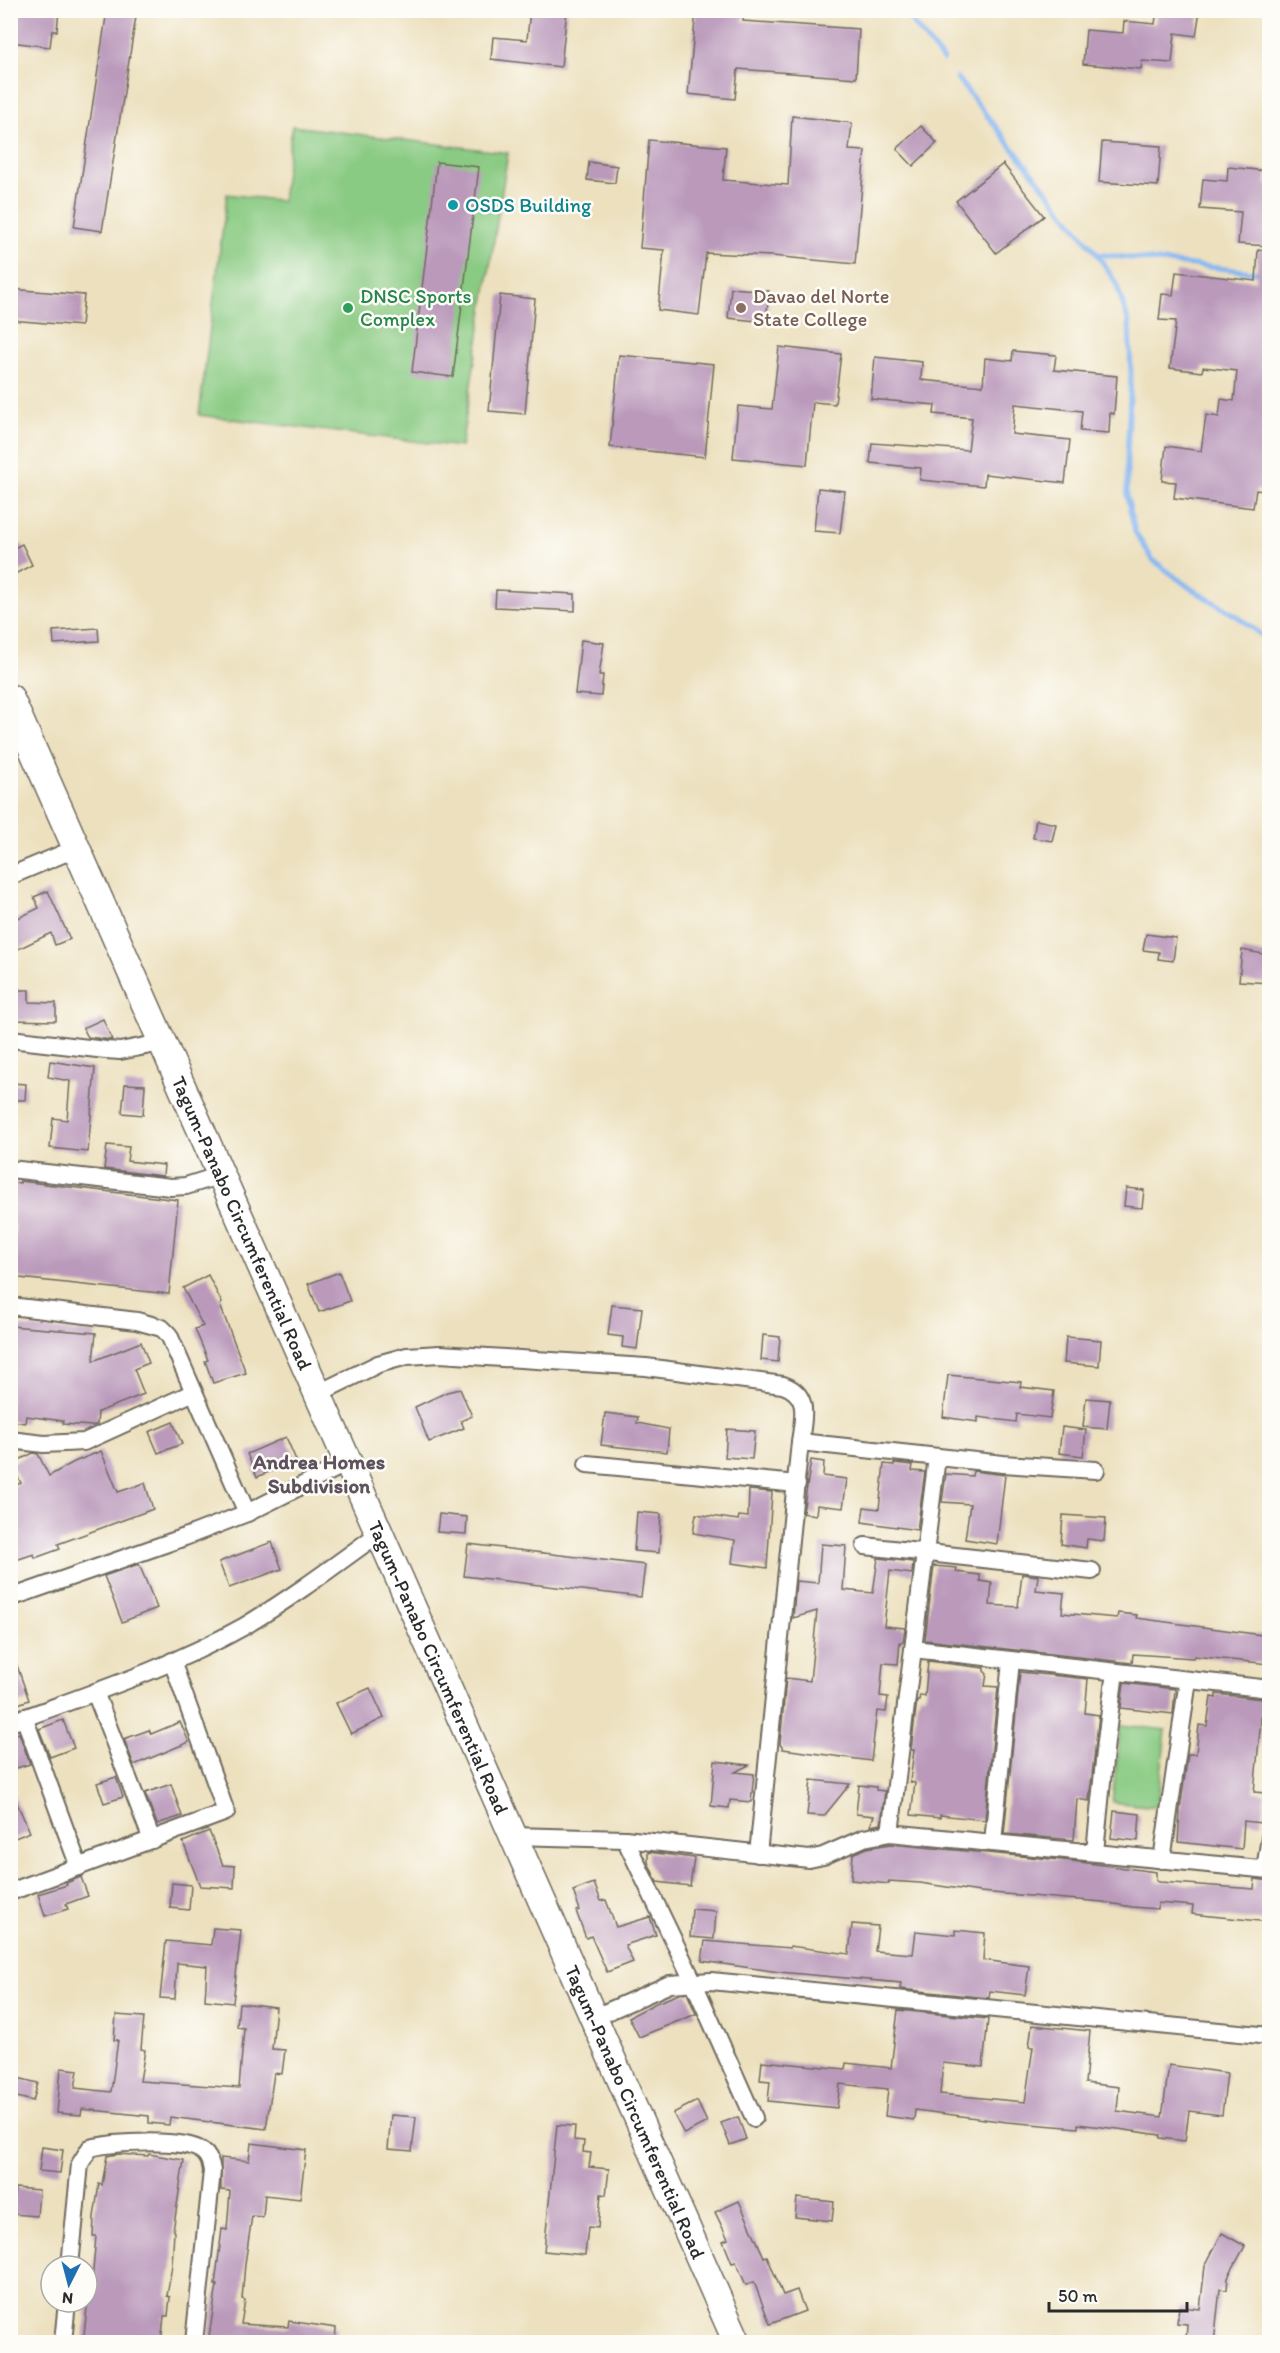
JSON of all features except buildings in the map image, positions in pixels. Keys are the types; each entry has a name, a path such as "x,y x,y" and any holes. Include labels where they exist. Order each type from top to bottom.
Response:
{"main road":[{"name":"Tagum-Panabo Circumferential Road","path":"10,698 737,2343"}],"street":[{"path":"10,876 77,848"},
{"path":"10,1040 120,1051 161,1043"},
{"path":"10,1169 171,1187 186,1186 220,1175"},
{"path":"10,1306 137,1321 162,1328 170,1335 247,1513"},
{"path":"317,1394 378,1364 407,1356 440,1354 646,1367 783,1385 793,1389 801,1397 804,1410 758,1854"},
{"path":"10,1440 44,1444 84,1442 194,1392"},
{"path":"800,1442 937,1457 1096,1470"},
{"path":"890,1833 937,1457"},
{"path":"10,1598 247,1513 347,1463"},
{"path":"587,1464 797,1484"},
{"path":"79,1867 17,1720 172,1661 251,1621 300,1591 378,1534"},
{"path":"865,1546 1092,1571"},
{"path":"913,1649 1269,1689"},
{"path":"10,1892 226,1812 172,1661"},
{"path":"993,1842 1011,1661"},
{"path":"1095,1852 1115,1672"},
{"path":"1162,1860 1188,1680"},
{"path":"94,1692 152,1840"},
{"path":"512,1836 625,1839 809,1859 833,1852 864,1838 890,1833 1267,1870 1269,1837"},
{"path":"625,1839 693,1981 754,2118"},
{"path":"593,2018 670,1984 711,1980 1269,2037"},
{"path":"71,2254 80,2164 90,2148 104,2144 141,2142 193,2146 204,2152 210,2161 212,2171 194,2343"},
{"path":"63,2343 66,2314"}],"green space":[{"name":"DNSC Sports Complex","path":"292,126 508,153 461,447 199,415 227,194 282,201"},
{"path":"1121,1725 1166,1730 1157,1807 1112,1802"}],"waterway":[{"path":"902,10 943,60"},
{"path":"957,78 1097,254 1116,283 1129,323 1131,375 1127,496 1135,532 1153,560 1190,588 1237,616 1270,642"},
{"path":"1097,254 1270,274"}],"place":[{"name":"OSDS Building","path":"453,205"},
{"name":"DNSC Sports Complex","path":"348,308"},
{"name":"Davao del Norte State College","path":"741,308"}],"district":[{"name":"Andrea Homes Subdivision","path":"319,1474"}]}
